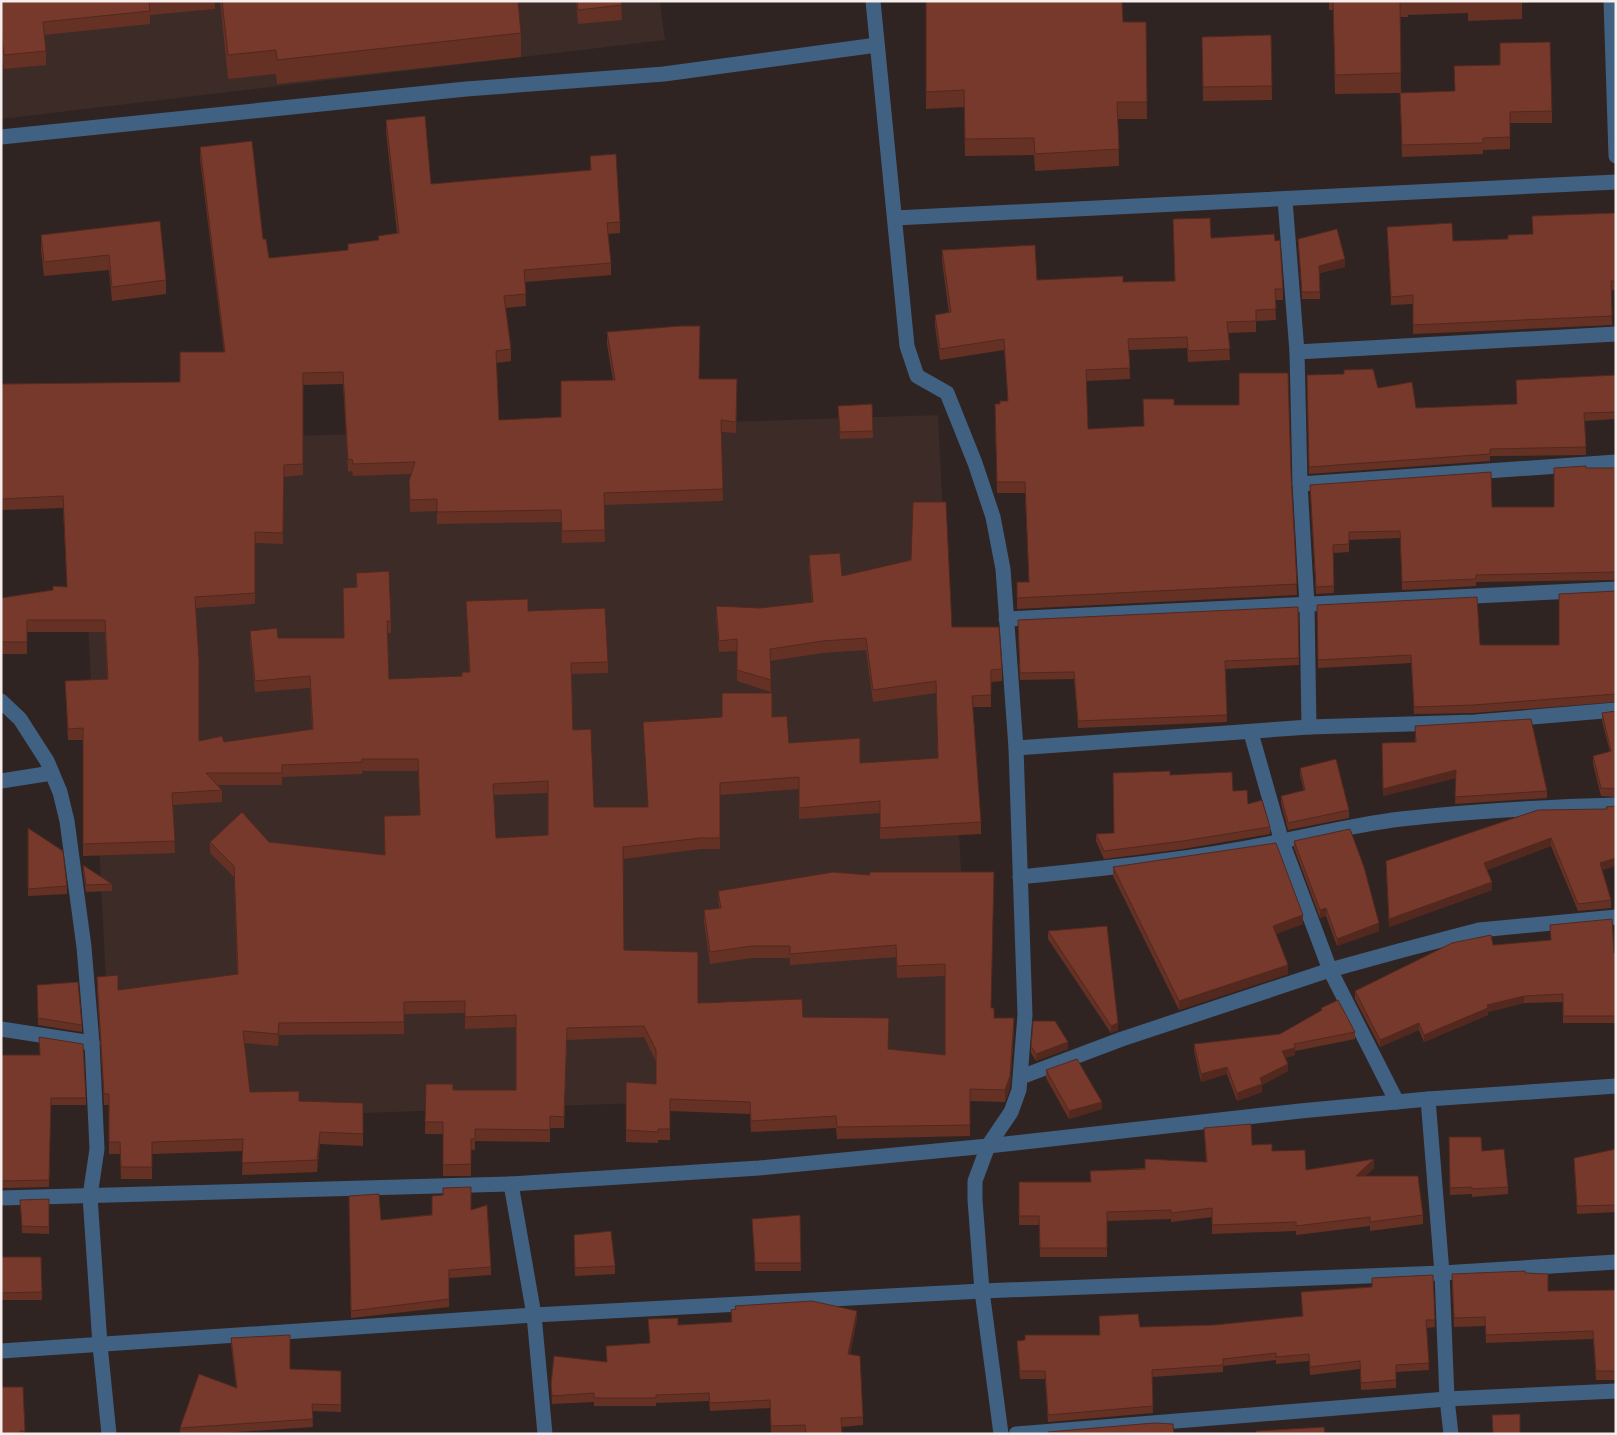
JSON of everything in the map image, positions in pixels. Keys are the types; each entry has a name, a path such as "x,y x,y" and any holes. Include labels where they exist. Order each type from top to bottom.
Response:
{"street":[{"path":"872,1 908,346 917,376 947,393 975,463 993,517 1002,569 1016,748 1025,1016 1019,1090 1011,1112 988,1146 975,1181 982,1291 1001,1434"},
{"path":"1611,1 1616,156"},
{"path":"1,137 466,89 664,74 877,45"},
{"path":"895,218 1616,182"},
{"path":"1285,200 1297,352 1300,484 1307,605 1309,728"},
{"path":"1297,352 1616,334"},
{"path":"1300,484 1616,462"},
{"path":"1006,618 1616,589"},
{"path":"1,701 20,719 52,773 67,821 84,947 92,1043 97,1149 90,1196 100,1345 109,1434"},
{"path":"1016,748 1309,728 1475,722 1616,710"},
{"path":"1251,733 1282,842 1330,970 1397,1102"},
{"path":"1,781 52,773"},
{"path":"1020,877 1108,868 1282,842 1341,827 1402,819 1549,807 1616,805"},
{"path":"1021,1077 1122,1039 1330,970 1479,930 1616,917"},
{"path":"1,1029 92,1043"},
{"path":"1,1198 511,1184 759,1168 988,1146 1428,1099 1616,1086"},
{"path":"1428,1099 1442,1273 1447,1399 1451,1434"},
{"path":"511,1184 534,1315 545,1434"},
{"path":"1,1351 534,1315 982,1291 1442,1273 1616,1262"},
{"path":"1016,1434 1447,1399 1616,1391"}],"shaded area":[{"path":"1,1 660,1 665,40 1,119"},
{"path":"938,415 972,1091 113,1122 79,443"}],"building":[{"path":"1,1 149,1 150,11 43,22 46,51 4,55 1,33"},
{"path":"222,1 518,1 521,33 277,60 276,50 228,55"},
{"path":"577,1 621,1 622,5 578,10"},
{"path":"926,1 1122,1 1123,22 1146,22 1147,102 1117,102 1119,149 1035,154 1034,138 965,139 964,90 926,92"},
{"path":"1333,1 1400,1 1401,73 1335,75"},
{"path":"1271,35 1272,86 1203,87 1202,37"},
{"path":"1550,42 1552,111 1510,112 1510,137 1483,138 1483,143 1402,145 1400,93 1455,91 1454,66 1500,65 1500,43"},
{"path":"425,116 431,184 591,170 590,156 616,154 620,222 607,223 611,263 524,270 526,294 504,296 511,349 496,351 499,420 561,417 561,381 615,380 607,332 700,326 699,379 737,379 736,422 721,420 723,489 604,493 605,530 562,531 561,510 437,512 437,499 410,500 409,481 415,462 353,464 352,459 348,460 343,372 303,373 303,464 284,465 283,533 255,532 255,593 195,597 199,660 199,741 222,736 224,742 313,729 310,676 255,681 250,631 277,628 278,638 344,638 343,588 357,587 356,573 389,571 391,621 387,621 389,679 462,676 462,672 470,672 466,601 528,599 528,611 605,608 608,662 571,663 573,730 591,729 594,807 648,807 643,722 722,717 722,693 772,693 772,717 787,716 789,743 860,738 860,763 938,758 936,681 873,690 866,638 823,641 770,649 771,680 737,670 737,639 719,641 716,606 760,608 813,602 809,555 840,553 842,576 911,560 913,502 946,502 952,627 999,627 1002,669 991,670 991,695 972,696 981,822 880,828 880,801 799,808 799,777 720,783 720,838 701,838 623,847 624,950 698,952 698,1003 802,999 803,1017 889,1018 888,1049 945,1055 945,964 897,966 896,945 790,954 790,946 752,946 710,952 704,910 721,908 718,891 833,872 870,875 869,872 994,872 991,1008 994,1008 994,1018 1014,1018 1010,1076 1005,1090 970,1089 970,1125 837,1127 836,1116 751,1121 750,1102 670,1099 670,1129 658,1129 658,1132 626,1130 626,1082 656,1084 656,1050 644,1026 567,1028 564,1117 550,1116 550,1130 475,1129 475,1139 471,1139 471,1164 443,1165 443,1122 425,1122 426,1084 453,1084 453,1090 516,1090 516,1015 465,1017 465,1001 404,1002 404,1022 279,1023 278,1034 243,1031 250,1092 299,1091 299,1101 363,1103 363,1134 320,1132 317,1160 242,1163 243,1139 152,1142 152,1167 121,1167 120,1142 109,1142 109,1094 104,1094 97,977 118,975 118,990 238,974 234,866 210,842 242,812 269,842 385,855 384,816 420,815 418,759 362,759 362,762 282,765 282,773 206,773 222,790 172,793 175,841 83,844 83,728 68,729 65,681 108,679 105,620 27,620 27,642 1,642 1,598 53,590 53,586 67,587 63,496 1,499 1,384 180,382 180,352 225,352 200,147 252,141 263,239 266,239 269,258 348,250 348,244 379,240 378,236 399,233 386,120","holes":["548,781 548,835 496,838 493,784"]},
{"path":"1616,213 1616,281 1611,281 1612,316 1413,325 1413,295 1391,297 1387,227 1452,223 1453,241 1508,239 1508,235 1533,234 1532,216"},
{"path":"1210,218 1211,238 1274,234 1275,241 1280,240 1283,289 1275,289 1276,309 1256,310 1256,321 1227,322 1230,349 1188,351 1187,337 1128,339 1130,368 1086,370 1088,429 1144,426 1143,399 1174,399 1174,405 1239,405 1239,373 1288,373 1297,584 1017,598 1017,582 1029,582 1025,482 997,482 995,404 1000,404 1000,401 1008,401 1004,339 940,349 935,315 951,312 942,250 1035,245 1037,280 1123,276 1123,282 1175,281 1173,219"},
{"path":"160,221 166,280 112,287 109,255 44,262 41,235"},
{"path":"1337,229 1345,259 1319,266 1320,292 1302,292 1298,239"},
{"path":"1373,369 1378,388 1412,382 1416,408 1517,404 1516,380 1616,375 1616,412 1584,413 1586,447 1490,449 1490,454 1309,467 1307,375 1344,374 1344,370"},
{"path":"872,404 873,431 840,432 838,406"},
{"path":"1586,466 1586,468 1616,468 1616,572 1476,575 1476,579 1402,582 1400,531 1349,532 1349,544 1333,545 1334,586 1316,587 1310,485 1491,472 1492,507 1554,507 1554,468"},
{"path":"1616,591 1616,694 1474,705 1414,707 1411,655 1318,660 1317,605 1477,597 1480,645 1559,645 1559,594"},
{"path":"1298,607 1299,658 1225,661 1227,715 1078,721 1074,672 1020,673 1018,620"},
{"path":"1616,711 1616,789 1601,788 1593,756 1611,751 1602,713"},
{"path":"1531,719 1547,791 1455,797 1456,770 1383,789 1382,743 1416,742 1415,726"},
{"path":"1336,759 1349,810 1288,823 1281,796 1305,790 1300,768"},
{"path":"1170,771 1170,775 1232,772 1233,791 1247,790 1248,804 1262,800 1270,827 1104,851 1096,834 1114,833 1113,773"},
{"path":"1616,806 1616,858 1600,863 1611,900 1578,904 1551,838 1484,863 1492,882 1389,919 1386,861 1538,810 1607,809 1606,807"},
{"path":"28,828 63,851 67,886 28,889"},
{"path":"1350,829 1364,867 1379,923 1337,939 1326,908 1320,910 1294,841"},
{"path":"1276,843 1303,915 1273,926 1288,965 1179,1001 1113,867"},
{"path":"83,865 112,884 86,885"},
{"path":"1612,919 1614,953 1616,953 1616,1016 1563,1016 1563,994 1524,996 1487,1005 1488,1008 1424,1035 1419,1023 1380,1040 1355,991 1452,943 1491,935 1493,945 1551,940 1550,925"},
{"path":"1107,926 1118,1023 1111,1026 1048,931"},
{"path":"78,982 82,1025 38,1018 37,985"},
{"path":"1338,1000 1355,1032 1294,1044 1295,1048 1282,1051 1288,1064 1260,1078 1262,1084 1237,1093 1227,1067 1201,1074 1194,1044 1280,1034 1322,1010 1321,1008"},
{"path":"1033,1021 1055,1021 1068,1042 1036,1054 1031,1046"},
{"path":"39,1037 83,1044 86,1098 51,1098 49,1180 1,1181 1,1055 40,1055"},
{"path":"1077,1059 1102,1102 1069,1111 1046,1070"},
{"path":"1251,1124 1252,1145 1272,1144 1272,1151 1305,1150 1306,1170 1374,1159 1356,1176 1418,1176 1423,1215 1370,1222 1370,1217 1296,1226 1296,1222 1212,1225 1212,1208 1171,1213 1171,1210 1107,1212 1107,1248 1040,1248 1039,1216 1019,1216 1019,1182 1091,1182 1090,1171 1145,1169 1145,1159 1207,1162 1204,1128"},
{"path":"1449,1137 1481,1137 1482,1151 1504,1149 1508,1187 1450,1188"},
{"path":"1616,1149 1616,1205 1577,1206 1574,1158"},
{"path":"471,1187 471,1210 487,1205 491,1267 449,1270 449,1299 351,1311 349,1196 379,1194 381,1220 432,1215 432,1196 443,1195 443,1188"},
{"path":"49,1199 49,1227 22,1226 20,1200"},
{"path":"800,1215 801,1263 755,1263 752,1219"},
{"path":"611,1231 615,1266 575,1268 574,1235"},
{"path":"1,1257 41,1257 42,1292 1,1293"},
{"path":"1525,1271 1525,1273 1548,1274 1548,1291 1616,1290 1616,1371 1596,1371 1593,1331 1486,1335 1485,1317 1454,1318 1452,1274"},
{"path":"1433,1275 1435,1320 1426,1320 1429,1363 1396,1365 1396,1380 1361,1383 1360,1361 1310,1367 1309,1354 1276,1357 1276,1353 1223,1359 1223,1365 1152,1370 1153,1406 1048,1415 1045,1371 1020,1371 1017,1341 1025,1340 1025,1335 1100,1335 1099,1316 1138,1314 1140,1327 1214,1325 1303,1316 1301,1292 1372,1287 1372,1278"},
{"path":"812,1301 857,1311 848,1354 860,1356 863,1417 841,1418 842,1434 806,1434 805,1425 771,1426 770,1400 710,1403 709,1393 656,1395 656,1398 594,1398 594,1393 552,1396 551,1384 554,1356 607,1362 606,1346 650,1343 648,1319 678,1318 678,1325 732,1322 731,1310 736,1309 735,1306"},
{"path":"290,1335 290,1369 341,1371 341,1405 312,1404 313,1419 180,1428 199,1374 237,1388 231,1338"},
{"path":"1,1387 23,1387 25,1431 20,1431 20,1434 1,1434"},
{"path":"1520,1414 1520,1434 1493,1434 1492,1415"},
{"path":"1154,1423 1173,1424 1174,1434 1048,1434 1048,1432"},
{"path":"1324,1427 1325,1434 1256,1434 1256,1431"}]}
